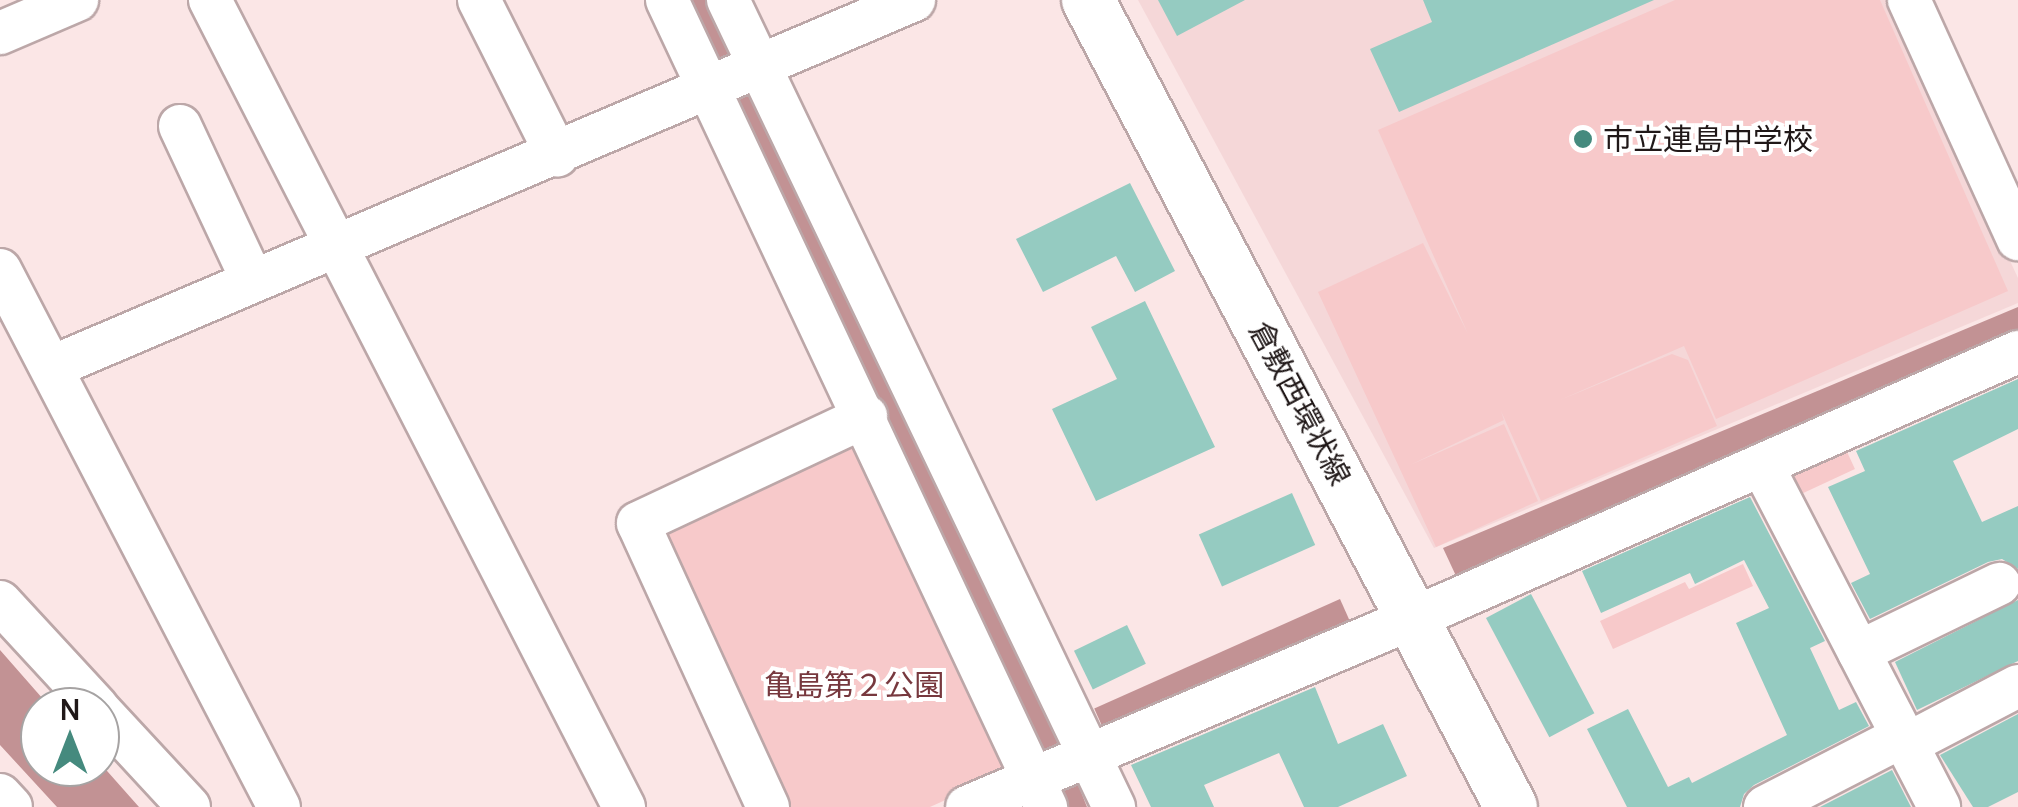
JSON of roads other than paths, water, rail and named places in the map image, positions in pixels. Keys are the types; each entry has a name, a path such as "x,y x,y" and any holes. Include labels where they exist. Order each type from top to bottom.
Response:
{"main road":[{"name":"倉敷西環状線","path":"1088,0 1511,807"}],"street":[{"path":"2,29 76,0"},
{"path":"210,0 624,807"},
{"path":"479,0 557,154"},
{"path":"666,0 731,77 1058,774"},
{"path":"728,0 731,77 866,416 1058,774 1114,807"},
{"path":"52,367 252,280 335,250 914,0"},
{"path":"1909,0 2018,240"},
{"path":"180,126 252,280"},
{"path":"0,270 279,807"},
{"path":"967,807 1058,774 2018,352"},
{"path":"768,807 638,523 866,416"},
{"path":"1762,465 1939,807"},
{"path":"1859,652 1999,584"},
{"path":"0,602 78,687"},
{"path":"1765,807 2018,686"},
{"path":"120,733 189,807"},
{"path":"0,795 11,807"}],"place":[{"name":"市立連島中学校","path":"1583,139"}],"park label":[{"name":"亀島第２公園","path":"854,685"}]}
